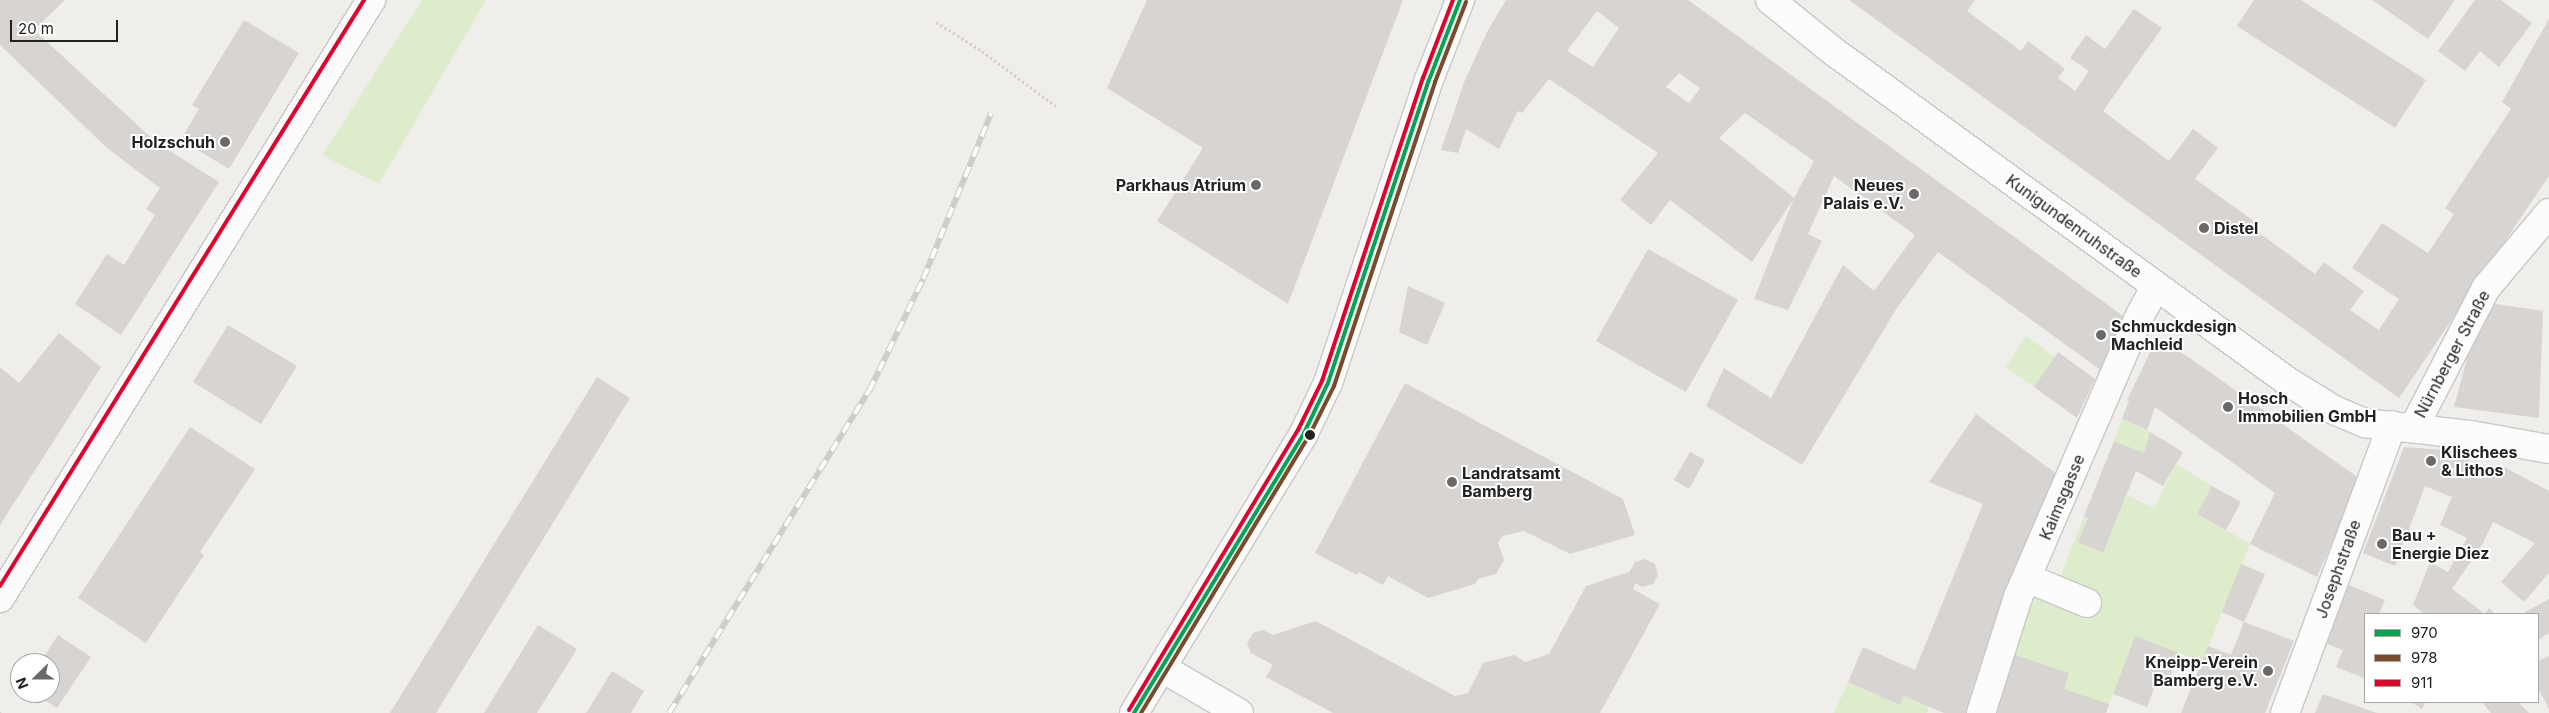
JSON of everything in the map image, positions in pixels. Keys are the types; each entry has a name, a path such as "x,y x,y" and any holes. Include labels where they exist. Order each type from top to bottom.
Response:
{"street":[{"path":"0,598 371,0"},
{"path":"1134,713 1304,433 1328,383 1429,80 1460,0"},
{"name":"Kunigundenruhstraße","path":"1770,0 1833,51 2156,286 2287,381 2334,410 2364,423 2403,426 2549,449"},
{"name":"Nürnberger Straße","path":"2403,426 2486,288 2549,213"},
{"name":"Kaimsgasse","path":"1981,713 2027,578 2140,315 2156,286"},
{"name":"Josephstraße","path":"2285,713 2403,426"},
{"path":"2027,578 2087,603"},
{"path":"1162,668 1239,713"}],"path":[{"path":"936,22 982,51 1056,106"}],"green space":[{"path":"422,0 486,0 379,184 322,155"},
{"path":"2026,336 2055,357 2034,387 2006,367"},
{"path":"2122,418 2150,432 2144,453 2114,441"},
{"path":"2176,464 2212,486 2197,514 2250,544 2202,662 2135,636 2109,704 2064,689 2069,673 2010,653 2030,593 2051,601 2084,516 2088,518 2078,542 2103,553 2127,495 2154,508"},
{"path":"1848,682 1900,705 1904,696 1929,706 1927,713 1834,713"}],"building":[{"path":"0,0 65,0 34,30 156,142 219,182 121,335 75,304 107,254 124,265 155,215 146,209 160,188 107,148 0,45"},
{"name":"Parkhaus Atrium","path":"1147,0 1403,0 1288,304 1157,221 1203,148 1107,88"},
{"path":"1506,0 1688,0 2123,316 2102,371 1938,252 1897,308 1802,465 1706,406 1724,368 1771,398 1843,265 1874,291 1915,235 1834,176 1808,234 1822,241 1788,310 1754,299 1794,198 1752,262 1670,200 1651,225 1620,200 1658,153 1549,79 1522,113 1518,111 1499,149 1466,129 1458,153 1441,150 1465,80 1488,30","holes":["1597,11 1619,28 1593,67 1567,51","1679,73 1700,88 1689,103 1666,87","1745,113 1814,161 1794,198 1719,138"]},
{"path":"1849,0 1975,0 1967,11 2021,51 2028,41 2065,69 2058,78 2075,91 2089,71 2070,58 2086,35 2105,49 2134,9 2162,28 2103,111 2169,161 2193,129 2218,148 2195,179 2254,221 2250,226 2315,274 2324,262 2364,291 2350,310 2379,330 2399,299 2352,268 2382,223 2428,253 2454,214 2445,208 2511,109 2502,102 2549,19 2549,176 2399,398"},
{"path":"2254,0 2301,0 2426,80 2395,128 2237,26"},
{"path":"2372,0 2455,0 2428,39"},
{"path":"2475,0 2501,0 2532,23 2499,67 2480,51 2465,71 2438,51"},
{"path":"244,20 299,53 229,169 181,140 199,109 192,105"},
{"path":"1648,249 1738,300 1686,392 1596,341"},
{"path":"1408,286 1445,303 1427,345 1399,332"},
{"path":"2489,303 2543,311 2539,418 2454,407 2469,351"},
{"path":"228,325 297,366 261,424 193,382"},
{"path":"59,333 101,367 0,525 0,367 19,383"},
{"path":"2156,340 2187,356 2360,479 2317,577 2250,544 2275,493 2155,407 2147,430 2122,418 2129,401 2127,400"},
{"path":"2058,352 2095,379 2077,418 2034,387"},
{"path":"597,377 630,398 436,713 390,713"},
{"path":"1405,383 1623,499 1635,535 1570,554 1524,531 1502,536 1498,543 1504,560 1496,574 1478,579 1475,584 1428,598 1388,576 1383,585 1359,572 1357,575 1315,553"},
{"path":"1976,414 2059,476 1971,691 1975,693 1971,713 1944,713 1904,696 1900,705 1848,682 1863,647 1915,670 1983,504 1929,482"},
{"path":"190,427 255,469 200,552 204,555 146,643 78,598"},
{"path":"2150,432 2183,452 2163,486 2136,471 2103,553 2078,542 2088,518 2084,516 2114,441 2144,453"},
{"path":"2404,447 2473,452 2466,467 2490,478 2495,469 2504,467 2549,491 2549,573 2524,602 2501,582 2535,543 2493,522 2482,545 2452,589 2484,613 2421,613 2413,605 2430,562 2448,572 2467,538 2440,525 2452,497 2425,486 2395,566 2363,553"},
{"path":"1690,452 1705,460 1689,489 1674,480"},
{"path":"2212,486 2241,502 2226,530 2197,514"},
{"path":"1645,559 1655,564 1658,575 1653,584 1642,587 1635,583 1633,589 1660,604 1600,713 1333,713 1266,677 1273,665 1251,653 1247,643 1253,633 1263,630 1273,635 1316,621 1455,696 1468,693 1483,663 1514,655 1525,662 1549,654 1586,586 1629,572 1635,562"},
{"path":"2241,564 2265,574 2244,622 2222,612"},
{"path":"2349,585 2385,600 2379,613 2364,613 2364,678 2336,667 2343,650 2325,643"},
{"path":"2549,599 2549,633 2539,639 2539,613 2524,613"},
{"path":"2489,608 2494,613 2486,613"},
{"path":"2244,622 2294,641 2265,713 2181,713 2208,646 2231,655"},
{"path":"538,625 577,649 537,713 484,713"},
{"path":"58,635 91,657 57,708 49,703 60,703 60,653 46,653"},
{"path":"2135,636 2179,653 2168,682 2158,678 2147,707 2113,694"},
{"path":"2010,653 2069,673 2064,689 2109,704 2106,713 1990,713"},
{"path":"2549,656 2549,709 2539,690 2539,661"},
{"path":"612,671 644,691 631,713 586,713"},
{"path":"2323,694 2377,713 2315,713"},
{"path":"2413,703 2425,703 2422,709"},
{"path":"2483,703 2519,703 2529,713 2491,713"}],"railway":[{"path":"669,713 869,391 923,279 991,113"}],"transit line":[{"name":"911","path":"0,586 364,0"},
{"name":"911","path":"1129,710 1298,430 1322,381 1423,78 1453,0"},
{"name":"970","path":"1134,713 1304,433 1328,383 1429,80 1460,0"},
{"name":"978","path":"1141,713 1309,436 1334,386 1435,82 1466,2"}],"place":[{"name":"Holzschuh","path":"225,142"},
{"name":"Parkhaus Atrium","path":"1256,185"},
{"name":"Neues Palais e.V.","path":"1914,194"},
{"name":"Distel","path":"2204,228"},
{"name":"Schmuckdesign Machleid","path":"2101,335"},
{"name":"Hosch Immobilien GmbH","path":"2228,407"},
{"name":"Klischees & Lithos","path":"2431,461"},
{"name":"Landratsamt Bamberg","path":"1452,482"},
{"name":"Bau + Energie Diez","path":"2382,544"},
{"name":"Kneipp-Verein Bamberg e.V.","path":"2268,671"}]}
